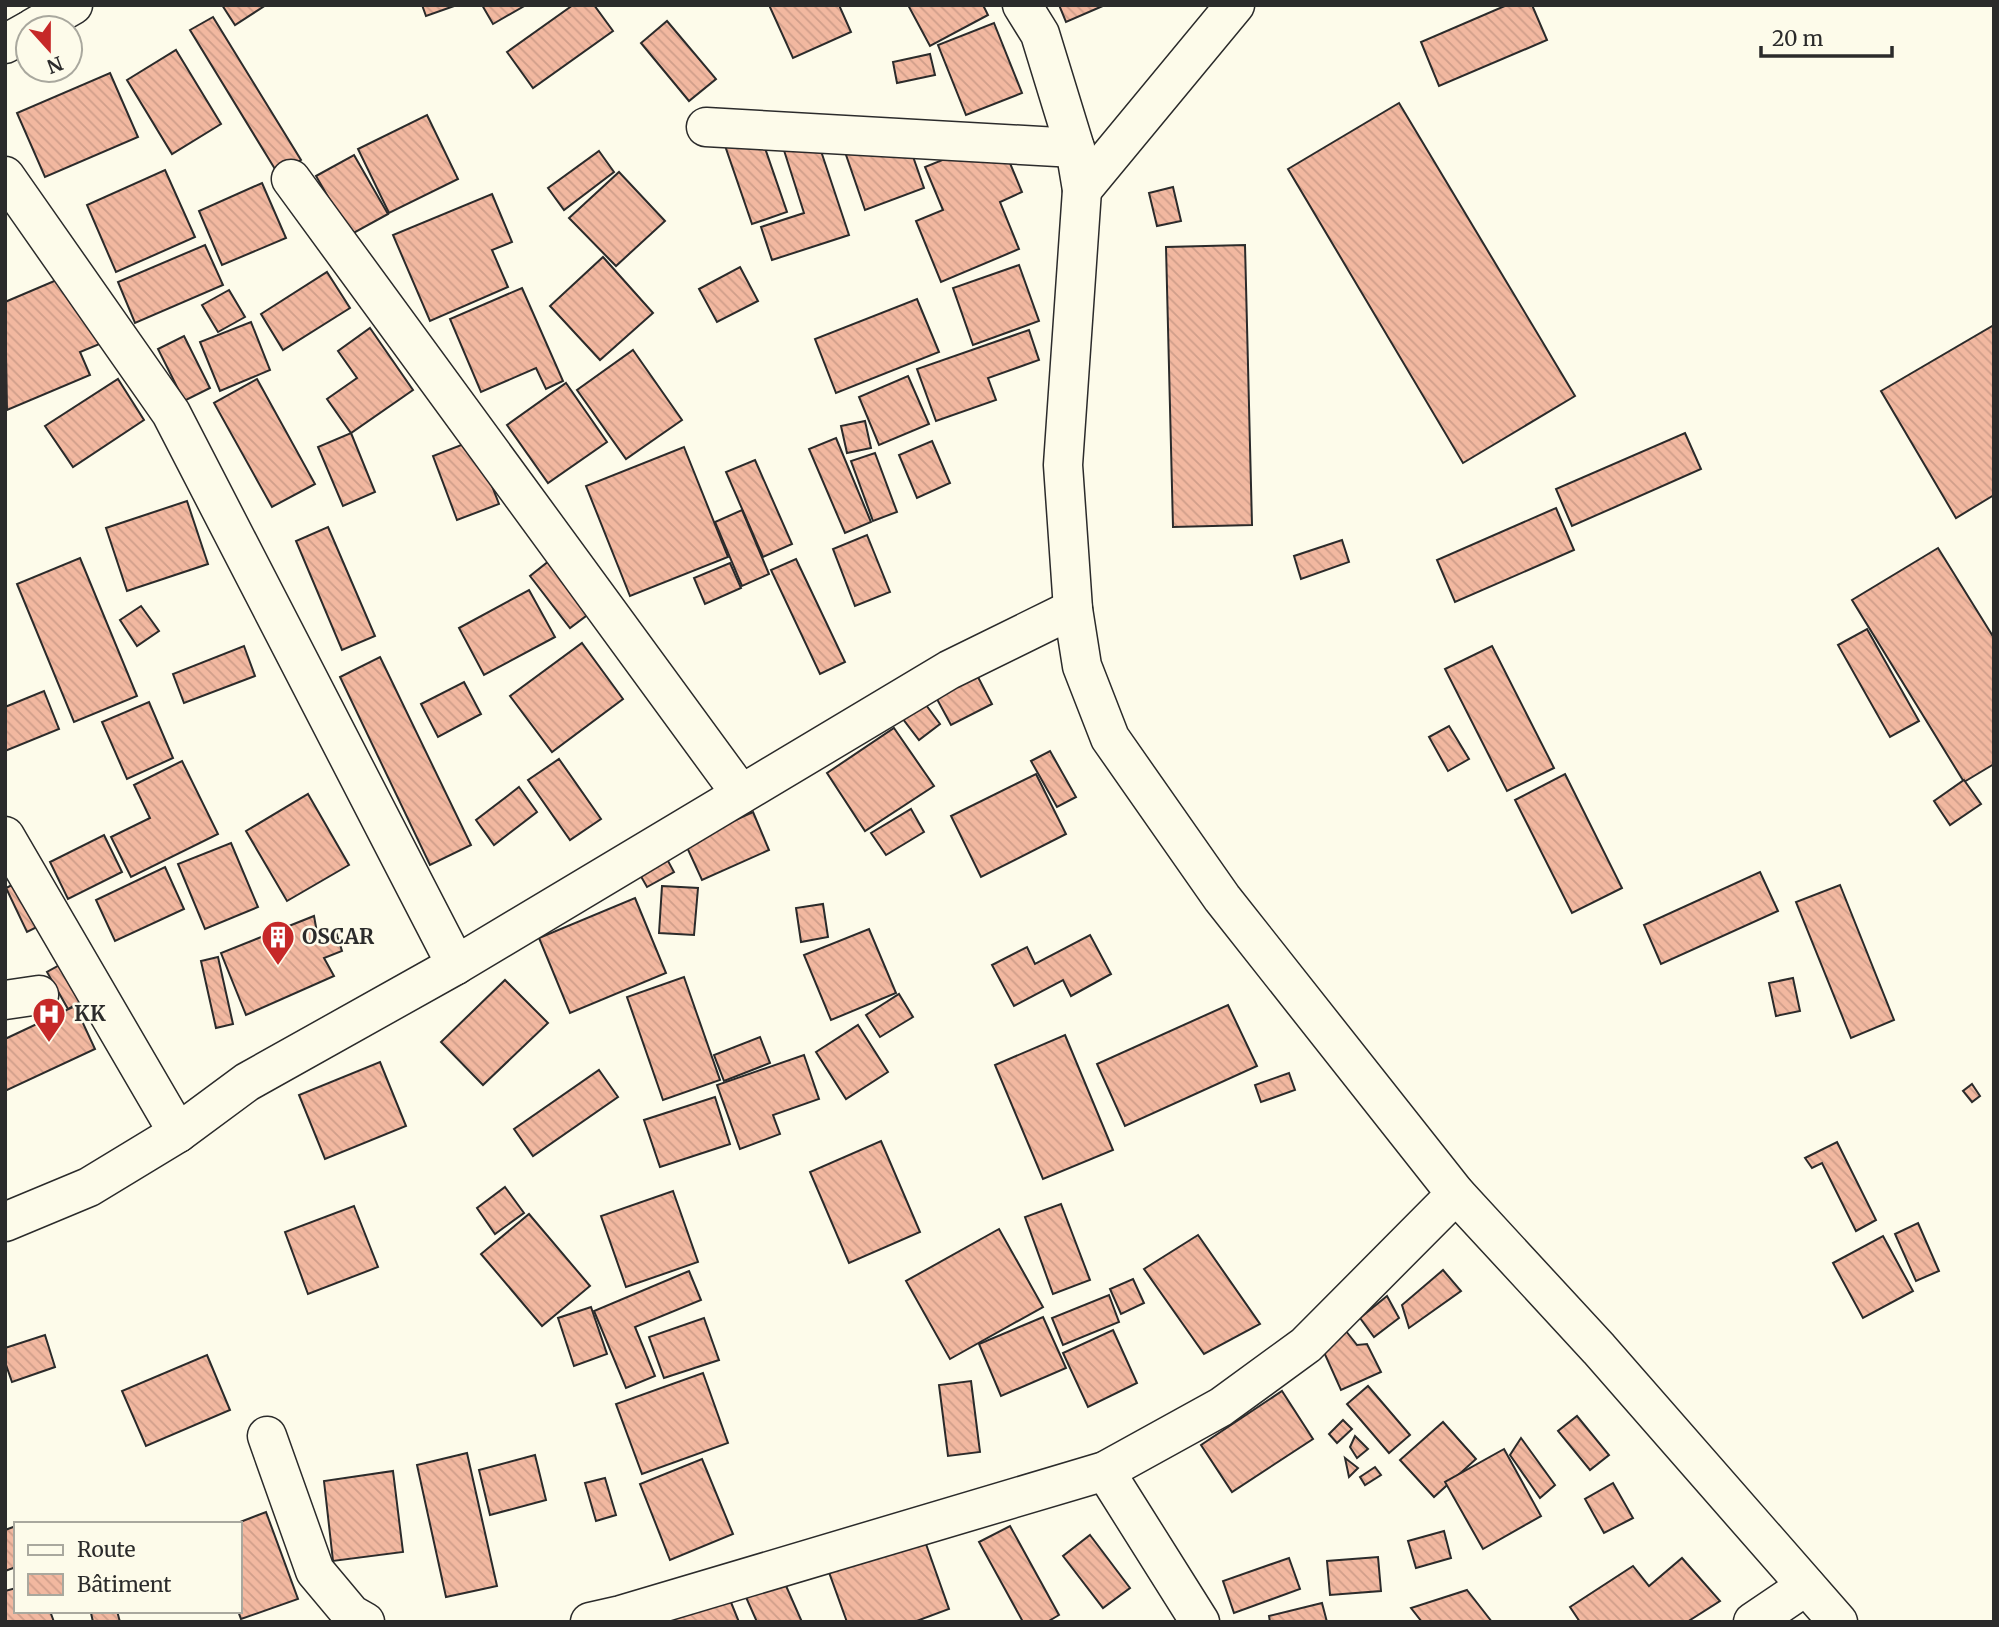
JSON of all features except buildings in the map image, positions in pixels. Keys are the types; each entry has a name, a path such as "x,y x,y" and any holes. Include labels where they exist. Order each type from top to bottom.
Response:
{"main road":[{"path":"1022,5 1040,34 1075,148 1083,190 1063,465 1073,609 1082,666 1110,738 1223,898 1456,1195 1599,1349 1838,1622"},
{"path":"1083,190 1235,5"},
{"path":"706,127 1075,148"},
{"path":"5,176 171,413 456,965"},
{"path":"290,179 741,794"},
{"path":"5,1222 89,1187 178,1133 247,1082 456,965 949,670 1073,609"},
{"path":"5,836 178,1133"},
{"path":"590,1622 634,1612 1105,1471 1221,1407 1306,1345 1456,1195"},
{"path":"267,1436 316,1571 351,1614 365,1622"},
{"path":"1105,1471 1200,1622"},
{"path":"1753,1622 1806,1586"}],"place":[{"name":"OSCAR","path":"278,967"},
{"name":"KK","path":"49,1044"}]}
